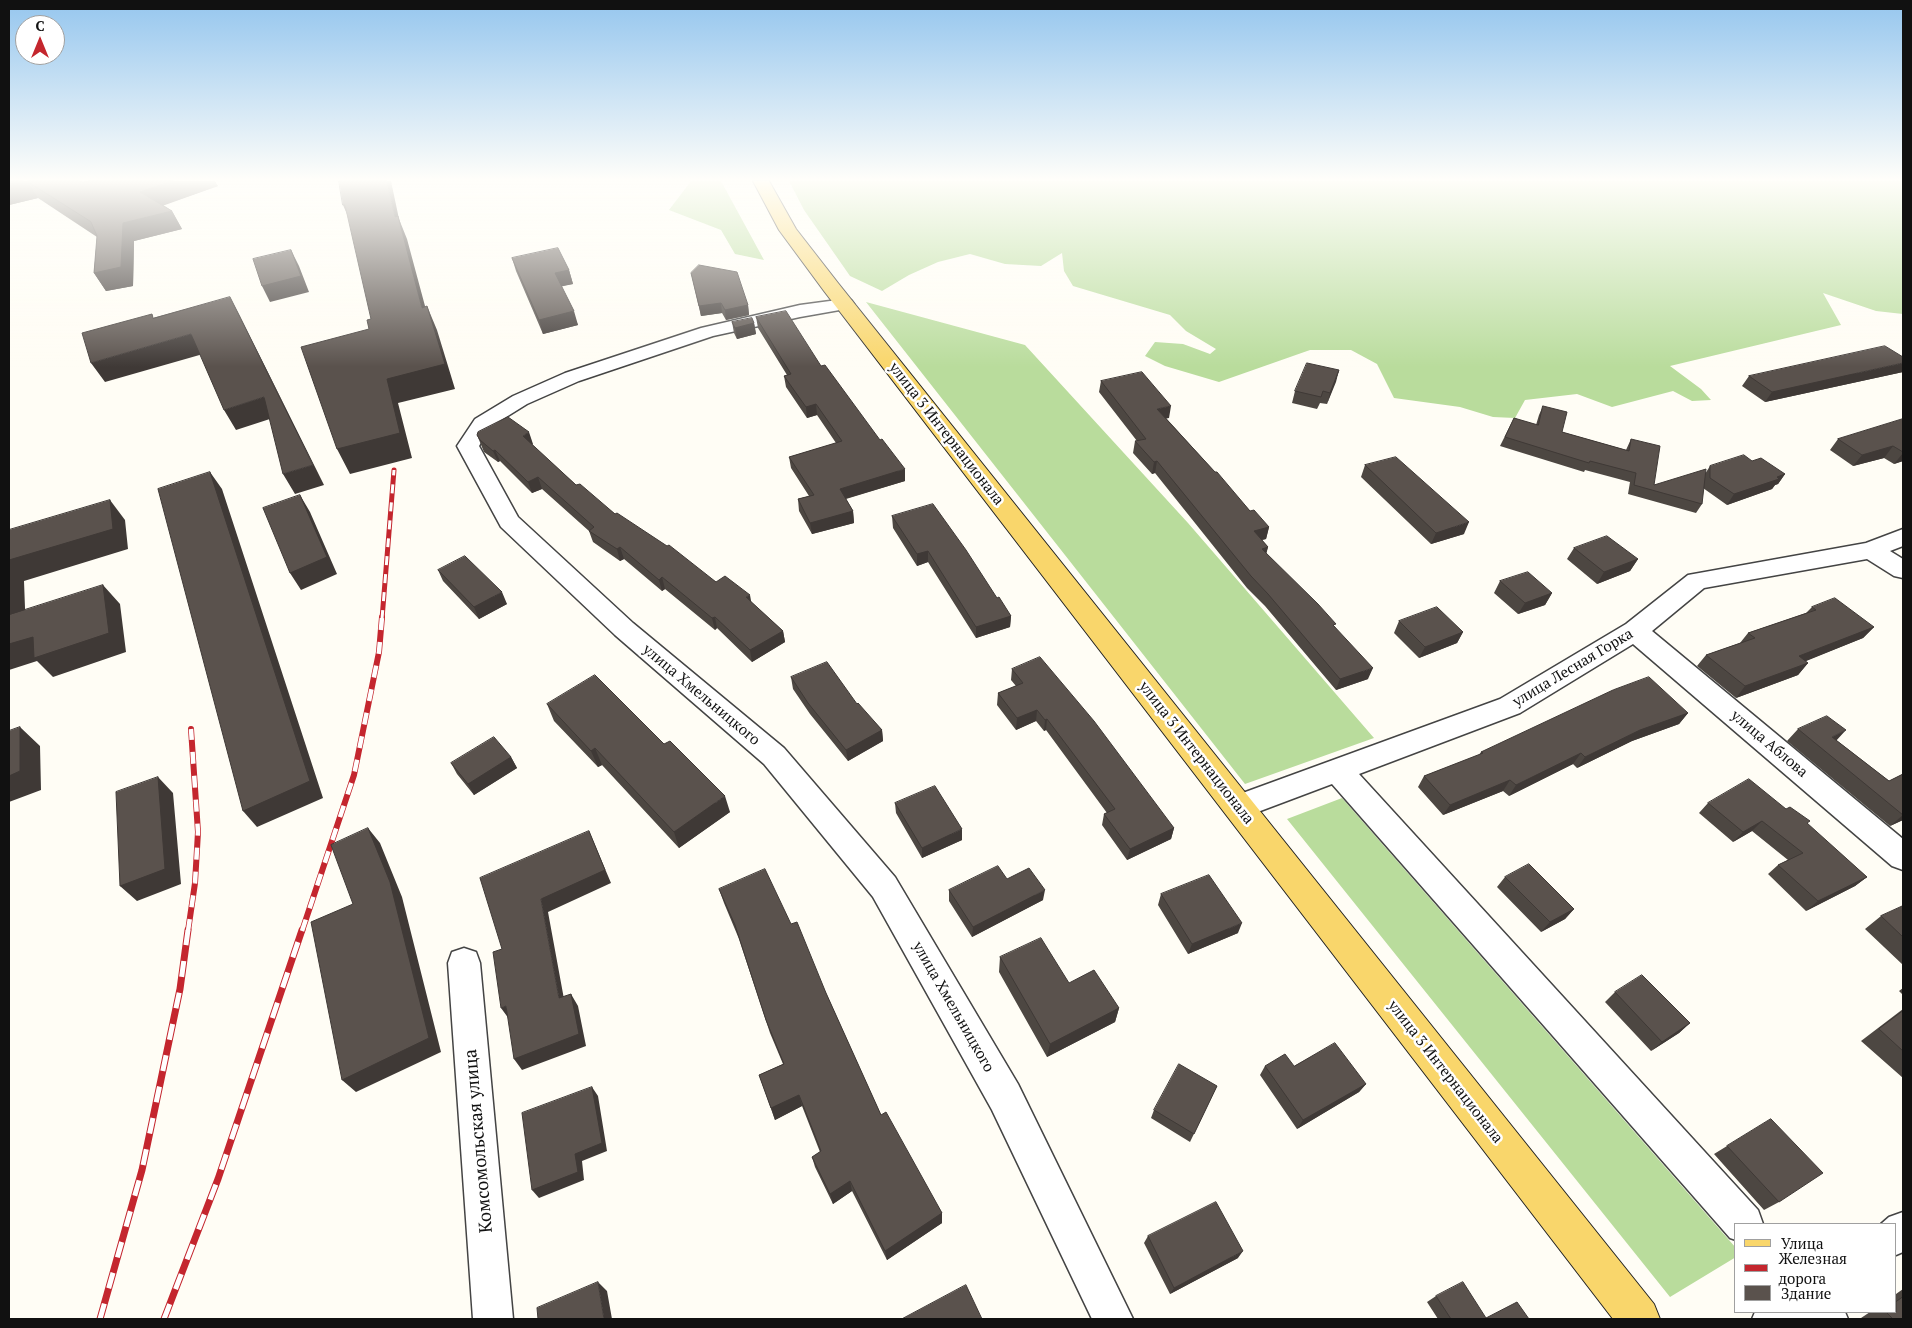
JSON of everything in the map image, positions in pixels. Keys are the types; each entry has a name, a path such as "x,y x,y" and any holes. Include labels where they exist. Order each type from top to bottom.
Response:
{"main road":[{"name":"улица 3 Интернационала","path":"798,243 1639,1319"}],"street":[{"name":"улица Хмельницкого","path":"845,304 800,311 708,332 572,377 520,400 482,423 468,446 509,522 624,629 774,756 884,887 1005,1096 1113,1319"},
{"name":"улица Лесная Горка","path":"1239,808 1510,706 1635,631 1697,581 1870,550 1903,538"},
{"path":"1870,550 1903,570"},
{"name":"улица Аблова","path":"1635,631 1903,857"},
{"path":"1338,771 1743,1223"},
{"name":"Комсомольская улица","path":"464,963 493,1319"},
{"path":"1772,1319 1785,1313"}],"green space":[{"path":"729,243 755,243 764,260 735,254"},
{"path":"827,243 1903,243 1903,314 1876,311 1823,293 1841,325 1670,366 1701,389 1711,400 1692,401 1673,391 1612,407 1577,394 1525,400 1515,418 1493,417 1460,407 1394,398 1377,364 1351,350 1310,350 1219,382 1165,366 1145,356 1155,342 1183,344 1210,354 1216,349 1186,331 1170,315 1073,286 1064,271 1062,253 1041,266 1005,264 970,254 938,262 909,275 882,291 850,276"},
{"path":"866,302 1025,345 1188,523 1374,738 1245,784"},
{"path":"1342,798 1734,1246 1734,1258 1670,1297 1287,819"}],"building":[{"path":"96,243 122,243 121,267 94,273"},
{"path":"354,243 405,243 422,308 427,306 445,364 387,379 400,433 337,449 301,347 369,329 367,320 371,319"},
{"path":"558,248 569,270 555,273 574,311 539,320 512,258"},
{"path":"291,250 301,276 262,286 253,259"},
{"path":"699,265 737,272 748,305 725,310 721,303 699,306 691,273"},
{"path":"230,297 313,465 283,474 264,397 224,410 191,334 91,363 82,333 152,314 153,318"},
{"path":"786,311 821,366 825,365 880,440 882,439 905,469 840,489 853,511 810,523 798,499 814,495 789,457 842,441 816,404 806,407 784,376 791,374 756,317"},
{"path":"752,318 754,323 735,328 732,322"},
{"path":"1885,346 1903,357 1903,363 1772,392 1749,376"},
{"path":"1307,363 1339,370 1330,393 1323,391 1321,397 1295,391"},
{"path":"1142,372 1171,406 1157,409 1217,472 1250,511 1254,510 1269,527 1254,531 1268,547 1262,549 1318,604 1336,624 1333,625 1373,668 1340,679 1251,576 1157,461 1154,462 1135,441 1146,439 1101,381"},
{"path":"1543,406 1567,412 1562,432 1629,451 1631,439 1660,446 1654,485 1706,469 1702,504 1634,485 1636,473 1590,461 1589,463 1505,437 1514,418 1538,425"},
{"path":"508,417 529,432 523,436 576,485 580,484 615,514 617,513 667,546 669,545 716,582 725,576 750,595 746,597 783,631 750,650 715,617 712,618 662,577 659,580 620,547 617,549 589,531 594,527 538,477 528,482 495,450 493,451 480,440 477,435 478,432"},
{"path":"1903,419 1903,452 1893,446 1862,455 1838,439"},
{"path":"1744,455 1752,461 1761,458 1785,474 1777,477 1779,479 1734,494 1710,478 1710,466"},
{"path":"1396,457 1469,522 1436,533 1365,465"},
{"path":"210,472 310,781 243,811 158,489"},
{"path":"300,495 327,557 290,573 263,508"},
{"path":"110,500 113,529 9,560 9,530"},
{"path":"933,504 1011,616 976,627 928,551 917,554 892,516"},
{"path":"1607,536 1638,559 1604,572 1574,548"},
{"path":"465,556 502,592 474,607 438,570"},
{"path":"1528,572 1552,593 1525,603 1500,581"},
{"path":"103,585 109,633 34,658 33,637 9,644 9,615"},
{"path":"1835,598 1874,627 1799,656 1808,663 1745,686 1706,655 1755,638 1748,633 1816,610 1812,607"},
{"path":"1437,607 1463,632 1425,647 1399,621"},
{"path":"1040,657 1094,721 1174,828 1130,849 1104,814 1115,809 1047,719 1045,720 1037,710 1017,718 998,693 1023,683 1012,669"},
{"path":"827,662 857,704 882,730 846,750 808,703 791,677"},
{"path":"595,675 664,744 670,741 725,796 674,832 595,748 591,751 547,704"},
{"path":"1649,677 1688,713 1640,730 1585,757 1581,753 1516,785 1510,780 1450,805 1424,776 1483,753 1481,752 1613,690"},
{"path":"1827,716 1846,730 1832,737 1889,781 1903,774 1903,815 1798,729"},
{"path":"20,727 20,771 9,776 9,731"},
{"path":"494,737 511,757 468,784 451,763"},
{"path":"158,777 165,869 120,886 116,792"},
{"path":"1749,779 1786,809 1790,807 1810,821 1807,823 1867,877 1818,901 1778,865 1803,853 1762,821 1743,832 1708,803"},
{"path":"935,786 962,829 922,848 895,803"},
{"path":"368,828 390,882 429,1038 342,1080 311,922 353,904 331,845"},
{"path":"589,831 605,870 541,899 559,998 571,994 579,1034 514,1059 506,1006 501,1008 493,952 502,949 480,878"},
{"path":"1529,864 1574,909 1550,922 1505,877"},
{"path":"998,866 1007,879 1029,868 1045,890 973,927 949,890"},
{"path":"765,869 791,924 797,922 826,993 881,1115 886,1112 942,1213 885,1251 850,1181 830,1194 812,1157 821,1151 799,1095 771,1108 759,1075 784,1064 766,1020 735,925 719,889"},
{"path":"1209,875 1242,923 1192,944 1161,894"},
{"path":"1903,906 1903,937 1881,916"},
{"path":"1041,938 1069,983 1094,970 1119,1008 1050,1044 1000,957"},
{"path":"1642,975 1690,1023 1662,1042 1615,992"},
{"path":"1903,1011 1903,1051 1879,1029"},
{"path":"1335,1043 1366,1084 1303,1120 1265,1066 1285,1054 1294,1066"},
{"path":"1179,1064 1217,1086 1194,1134 1154,1110"},
{"path":"592,1087 602,1143 575,1154 578,1172 532,1190 522,1113"},
{"path":"1771,1119 1823,1173 1779,1202 1727,1146"},
{"path":"1216,1202 1243,1251 1174,1288 1148,1236"},
{"path":"598,1282 604,1319 538,1319 537,1308"},
{"path":"1463,1282 1486,1318 1517,1302 1529,1319 1451,1319 1436,1296"},
{"path":"966,1285 982,1319 902,1319"},
{"path":"1903,1297 1903,1319 1893,1319 1887,1313 1897,1313 1897,1301"}],"railway":[{"path":"382,619 394,470"},
{"path":"302,931 354,775 379,652 382,617"},
{"path":"188,931 195,883 198,832 191,729"},
{"path":"100,1319 142,1170 180,989 188,930"},
{"path":"164,1319 218,1179 302,930"}]}
